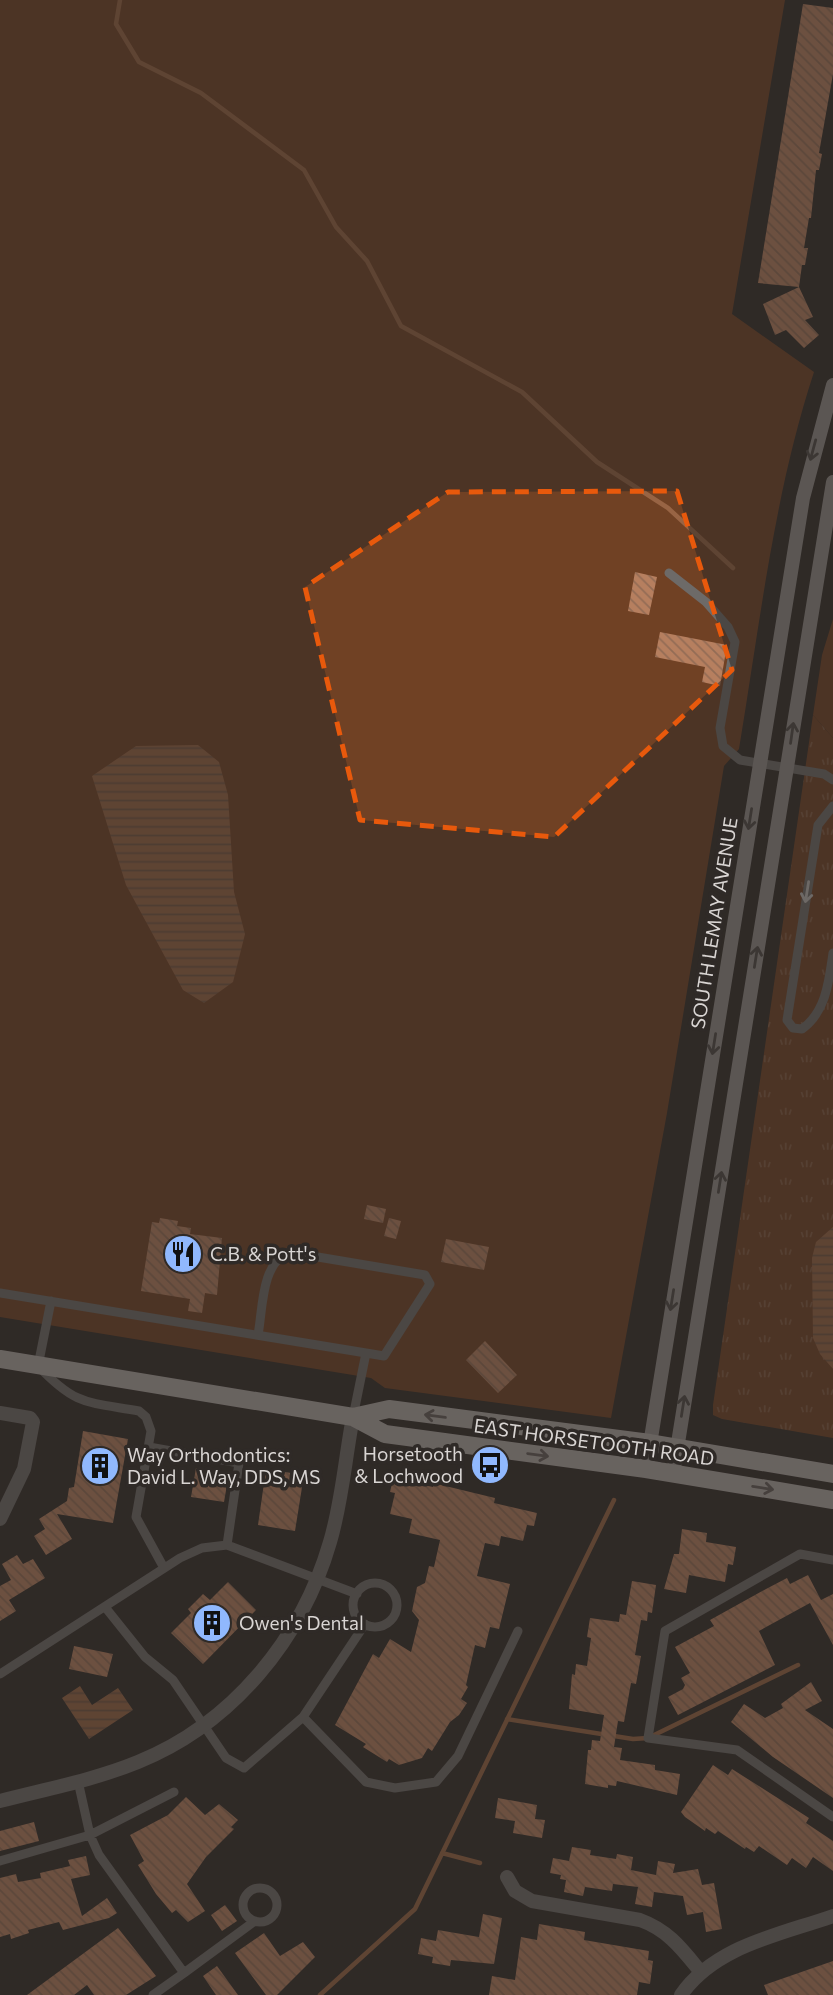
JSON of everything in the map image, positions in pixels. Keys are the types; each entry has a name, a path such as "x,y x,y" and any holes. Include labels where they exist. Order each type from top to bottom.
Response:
{"main road":[{"name":"SOUTH LEMAY AVENUE","path":"646,1469 805,485 833,385"},
{"path":"673,1474 833,482"},
{"name":"EAST HORSETOOTH ROAD","path":"0,1359 353,1417 385,1434 646,1469 833,1500"},
{"name":"EAST HORSETOOTH ROAD","path":"353,1417 389,1409 650,1443 833,1474"}],"street":[{"path":"0,1413 30,1418 33,1422 21,1478 0,1519"},
{"path":"0,1801 138,1762 180,1743 231,1703 271,1660 303,1612 318,1580 336,1517 353,1417"},
{"path":"507,1877 515,1891 532,1901 640,1920 655,1926 677,1942 700,1971"},
{"path":"681,1995 700,1971 723,1955 833,1916"}],"lane":[{"path":"669,573 706,602 728,627 735,642 720,737 729,752 759,765 824,774 833,780"},
{"path":"833,806 818,825 787,1020 793,1028 803,1029 811,1023 826,998 833,954"},
{"path":"0,1293 384,1356 430,1284 425,1275 288,1252 277,1257 270,1269 258,1335"},
{"path":"51,1301 38,1366 64,1393 82,1401 139,1411 146,1417 151,1431 136,1517 164,1568"},
{"path":"353,1417 366,1353"},
{"path":"149,1447 239,1463 227,1545"},
{"path":"0,1674 164,1568 202,1548 227,1545 357,1594"},
{"path":"833,1560 800,1554 665,1631 648,1738 737,1750 833,1817"},
{"path":"375,1583 388,1587 396,1599 396,1614 386,1624 365,1624 355,1614 357,1594 361,1588 375,1583"},
{"path":"105,1607 145,1657 173,1680 226,1758 244,1768 303,1717 365,1624"},
{"path":"303,1717 366,1782 395,1788 436,1782 458,1756 518,1631"},
{"path":"78,1781 90,1835 99,1855 184,1973"},
{"path":"0,1861 90,1835 174,1792"},
{"path":"153,1995 254,1921"}],"highlighted area":[{"path":"677,491 732,670 554,837 360,820 305,587 448,492"}],"green space":[{"path":"0,0 785,0 732,314 814,372 800,418 778,512 739,749 724,766 667,1113 611,1418 385,1388 371,1378 0,1317"},
{"path":"833,619 833,738 813,715 822,655"},
{"path":"813,715 833,738 833,1438 722,1419 713,1415"}],"shaded area":[{"path":"198,745 219,762 228,795 234,892 245,934 233,982 204,1003 183,990 126,885 92,776 136,746"},
{"path":"833,1227 833,1369 820,1354 813,1338 812,1258 816,1242"},
{"path":"80,1686 92,1705 118,1688 133,1710 89,1739 62,1698"}],"building":[{"path":"803,4 833,8 833,74 819,153 822,154 819,170 816,170 811,218 804,248 808,248 799,287 758,283"},
{"path":"799,287 813,317 805,320 819,335 804,348 786,330 775,335 763,304"},
{"path":"635,572 657,577 649,615 628,611"},
{"path":"660,632 727,645 720,686 702,682 705,667 655,657"},
{"path":"367,1205 386,1209 383,1223 364,1219"},
{"name":"C.B. & Pott's","path":"160,1218 178,1221 177,1226 191,1228 190,1234 222,1238 217,1295 205,1293 202,1313 188,1311 190,1299 141,1291 152,1222 159,1223"},
{"path":"389,1218 401,1221 396,1239 384,1236"},
{"path":"446,1239 489,1247 484,1270 441,1262"},
{"path":"485,1341 517,1375 498,1393 466,1360"},
{"name":"Way Orthodontics: David L. Way, DDS, MS","path":"83,1431 128,1439 113,1523 57,1514 72,1539 46,1555 34,1536 45,1529 39,1519 67,1501 69,1488 74,1487"},
{"path":"196,1468 229,1473 224,1502 191,1497"},
{"path":"266,1469 304,1475 295,1531 258,1525"},
{"path":"393,1479 433,1487 433,1483 495,1498 494,1503 537,1513 534,1526 527,1525 523,1541 501,1536 499,1546 485,1543 477,1576 510,1584 499,1629 490,1627 485,1648 475,1645 466,1685 468,1687 461,1699 467,1703 459,1715 450,1722 432,1751 428,1748 422,1758 399,1765 389,1759 387,1762 363,1747 366,1744 335,1725 373,1654 379,1658 390,1639 411,1652 419,1620 412,1611 417,1587 425,1583 429,1566 434,1567 440,1540 409,1533 412,1519 390,1514 395,1493 390,1492"},
{"path":"682,1529 707,1533 706,1542 736,1547 733,1565 728,1564 725,1582 689,1575 686,1593 664,1589 674,1554 679,1554"},
{"path":"17,1555 23,1564 33,1559 45,1578 9,1600 16,1611 0,1621 0,1586 11,1580 2,1564"},
{"path":"808,1575 821,1600 833,1594 833,1645 810,1603 759,1631 775,1665 678,1715 668,1697 683,1689 685,1685 681,1678 690,1673 675,1647 714,1626 710,1620 766,1589 787,1578 790,1584"},
{"path":"632,1581 656,1585 652,1613 648,1612 647,1621 641,1620 635,1655 641,1656 636,1684 631,1683 624,1722 618,1721 614,1747 622,1748 620,1760 655,1765 655,1770 680,1774 677,1795 617,1781 616,1786 608,1785 608,1788 585,1784 588,1750 591,1750 592,1740 600,1741 604,1715 569,1709 572,1674 575,1675 576,1664 587,1666 591,1638 587,1637 590,1618 619,1622 620,1614 626,1615"},
{"name":"Owen's Dental","path":"228,1582 256,1610 203,1664 171,1633 191,1613 188,1609 203,1594 210,1600"},
{"path":"74,1646 113,1654 107,1677 69,1669"},
{"path":"811,1682 822,1701 805,1710 833,1729 833,1798 773,1757 731,1722 744,1704 765,1718 783,1708 781,1704"},
{"path":"713,1765 728,1775 732,1769 809,1818 806,1823 833,1841 833,1871 813,1857 806,1868 792,1858 787,1865 759,1846 754,1852 746,1847 745,1849 718,1831 715,1834 706,1828 705,1831 685,1817 681,1812"},
{"path":"186,1797 205,1815 219,1804 238,1820 231,1827 234,1829 206,1857 187,1884 205,1911 188,1922 176,1910 172,1913 156,1894 138,1865 144,1861 130,1835 168,1815"},
{"path":"498,1798 537,1805 535,1819 545,1820 542,1838 513,1833 515,1821 495,1818"},
{"path":"34,1822 39,1841 0,1851 0,1831"},
{"path":"572,1847 591,1850 590,1855 616,1859 617,1854 633,1857 631,1870 656,1875 658,1861 675,1864 673,1873 698,1869 702,1885 714,1883 722,1929 706,1932 703,1912 687,1915 683,1896 654,1892 652,1907 635,1904 638,1887 613,1884 612,1891 585,1887 583,1896 564,1892 566,1880 560,1879 561,1875 550,1873 553,1858 569,1861"},
{"path":"86,1856 90,1875 71,1879 82,1916 107,1898 117,1913 109,1918 63,1930 59,1922 28,1930 29,1933 11,1939 10,1934 0,1937 0,1878 16,1874 18,1882 41,1878 40,1873 70,1866 68,1860"},
{"path":"225,1905 237,1921 222,1931 211,1915"},
{"path":"483,1914 502,1918 494,1964 451,1960 450,1966 432,1963 433,1957 418,1954 421,1938 436,1941 438,1930 479,1937"},
{"path":"539,1924 585,1932 584,1940 649,1951 648,1960 653,1961 650,1984 639,1982 637,1995 489,1995 492,1976 515,1980 521,1937 537,1940"},
{"path":"118,1928 156,1976 126,1995 94,1995 87,1985 74,1995 27,1995"},
{"path":"264,1933 280,1956 303,1942 315,1957 277,1995 266,1995 235,1953"},
{"path":"833,1961 833,1995 768,1995 764,1985"},
{"path":"217,1966 238,1995 216,1995 203,1976"}],"waterway":[{"path":"120,0 116,24 139,62 201,93 304,170 336,227 367,261 401,326 522,392 597,462 668,508 733,568"},
{"path":"320,1995 415,1909 614,1500"},
{"path":"507,1719 633,1739 648,1738 798,1665"},
{"path":"442,1853 480,1863"}],"place":[{"name":"C.B. & Pott's","path":"183,1254"},
{"name":"Horsetooth & Lochwood","path":"490,1465"},
{"name":"Way Orthodontics: David L. Way, DDS, MS","path":"100,1466"},
{"name":"Owen's Dental","path":"212,1623"}]}
